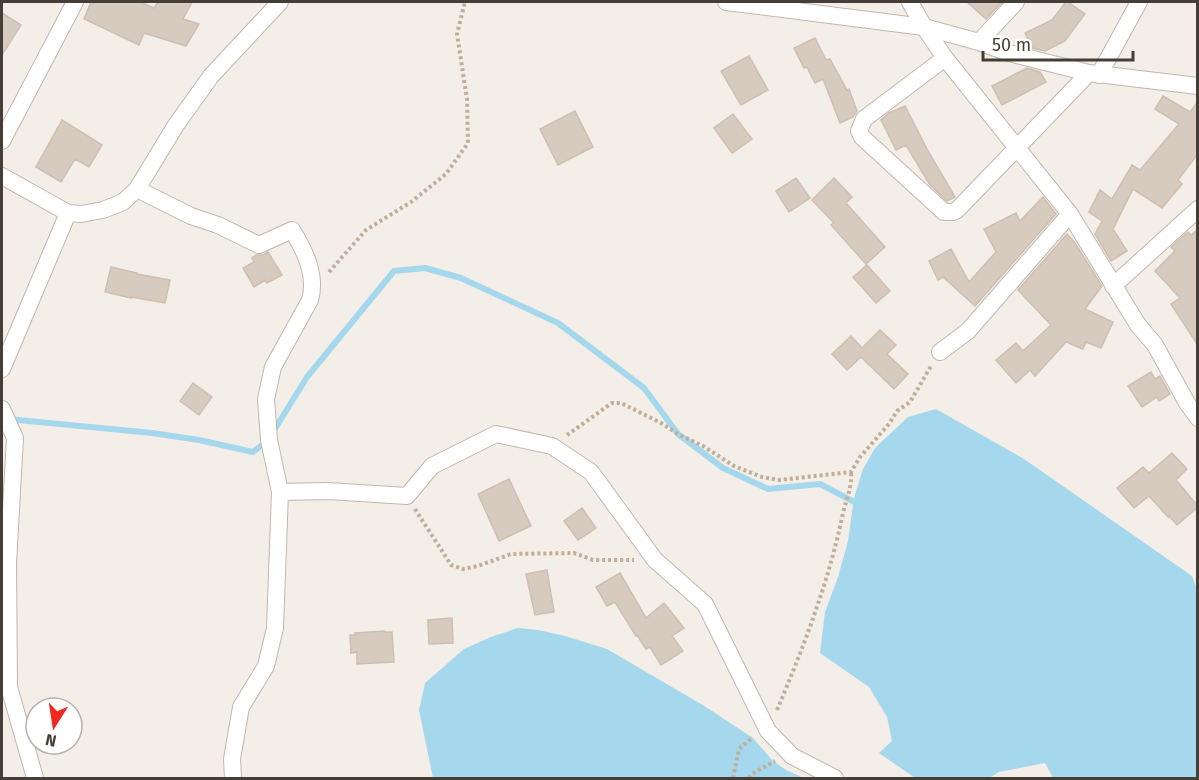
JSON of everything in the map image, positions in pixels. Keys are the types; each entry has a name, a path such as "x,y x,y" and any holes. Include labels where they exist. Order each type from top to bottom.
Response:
{"street":[{"path":"2,141 75,2"},
{"path":"2,176 68,213 81,214 103,210 123,201 137,189 176,125 211,76 280,2"},
{"path":"726,2 924,27 1009,53 1094,74 1195,83"},
{"path":"910,2 945,58 1070,214 1138,325 1155,345 1192,399 1197,418"},
{"path":"979,42 1016,2"},
{"path":"945,58 864,119 859,131 862,137 944,212 949,213 957,210 1017,147 1094,74 1139,2"},
{"path":"137,189 180,211 218,225 259,245 292,230 303,248 312,277 313,290 310,300 273,367 266,399 269,440 280,492 275,628 266,666 241,707 232,759 233,778"},
{"path":"1113,286 1197,209"},
{"path":"2,369 68,213"},
{"path":"939,352 968,331 1070,214"},
{"path":"2,410 15,438 8,563 5,687 35,778"},
{"path":"280,492 328,491 407,496 432,466 496,434 552,446 591,472 655,560 705,604 761,734 792,756 835,778"}],"path":[{"path":"313,290 366,230 411,202 446,174 468,143 467,99 457,34 465,2"},
{"path":"733,778 739,749 761,734 820,602 838,541 846,498 852,485 851,472 860,457 895,417 897,411 910,402 939,352"},
{"path":"552,446 612,403 621,403 703,446 735,466 762,477 779,480 851,472"},
{"path":"407,496 451,566 463,569 478,566 511,554 574,553 593,560 655,560"},
{"path":"749,778 772,761"}],"water":[{"path":"936,409 1024,459 1192,576 1198,592 1197,778 1053,778 1045,763 999,772 989,778 915,778 879,753 892,741 887,717 869,687 820,653 825,612 848,541 854,498 863,469 875,448 908,417"},
{"path":"518,628 565,636 607,649 706,707 753,738 773,761 804,778 433,778 419,710 425,683 464,649"}],"building":[{"path":"91,2 140,2 154,8 158,2 192,2 183,19 199,24 186,46 144,33 139,45 84,19"},
{"path":"967,2 1002,2 986,19"},
{"path":"1066,2 1085,14 1065,41 1045,51 1032,48 1025,33 1052,20"},
{"path":"2,13 21,25 2,55"},
{"path":"815,38 826,60 830,59 847,90 849,89 857,111 853,117 840,123 823,79 815,83 794,48"},
{"path":"749,56 768,90 741,105 721,71"},
{"path":"1027,68 1040,72 1046,82 1002,105 992,86"},
{"path":"1163,96 1190,112 1197,103 1197,155 1178,180 1182,184 1162,208 1133,189 1113,229 1127,251 1111,261 1095,234 1102,221 1089,212 1100,190 1112,199 1132,165 1140,170 1179,124 1155,109"},
{"path":"905,106 955,197 947,201 930,185 906,145 896,150 881,120 889,113"},
{"path":"575,111 593,147 558,165 540,129"},
{"path":"733,114 752,139 732,153 714,128"},
{"path":"62,120 102,145 89,167 75,159 61,182 36,167"},
{"path":"796,178 810,198 789,212 776,191"},
{"path":"834,178 852,197 846,203 885,247 866,264 831,225 834,223 812,200"},
{"path":"1043,197 1056,214 975,306 943,277 938,280 929,261 951,249 969,282 996,252 984,229 1016,213 1020,221"},
{"path":"1197,230 1197,344 1171,304 1180,298 1155,271 1175,251 1171,247 1188,232 1191,235"},
{"path":"1067,234 1102,286 1085,309 1113,322 1101,348 1086,342 1083,349 1066,342 1035,376 1030,370 1016,383 996,360 1016,343 1023,351 1051,325 1018,290"},
{"path":"268,252 282,275 267,283 265,280 254,287 243,268 254,262 252,258 256,255"},
{"path":"867,265 890,291 876,303 853,277"},
{"path":"111,267 170,280 165,303 105,292"},
{"path":"880,330 896,345 887,354 908,374 894,389 861,357 847,370 832,354 851,336 862,348"},
{"path":"1151,372 1155,379 1160,376 1170,394 1159,401 1157,397 1142,407 1128,386"},
{"path":"193,383 212,397 199,415 180,401"},
{"path":"1172,453 1187,469 1176,480 1197,505 1197,508 1177,525 1149,496 1134,508 1117,488 1143,467 1149,473"},
{"path":"509,479 531,526 499,541 478,494"},
{"path":"582,508 596,528 578,540 564,521"},
{"path":"547,570 554,612 535,615 526,574"},
{"path":"620,573 646,618 664,603 684,628 672,636 683,651 661,665 650,647 646,649 636,636 615,602 607,606 596,587"},
{"path":"452,618 453,643 429,644 428,620"},
{"path":"392,632 394,662 357,664 357,652 351,653 350,635"}],"waterway":[{"path":"273,432 307,377 394,271 425,268 461,278 558,323 644,388 678,434 723,468 768,489 820,484 860,505"},
{"path":"8,419 152,433 199,440 253,452 267,441"}]}
